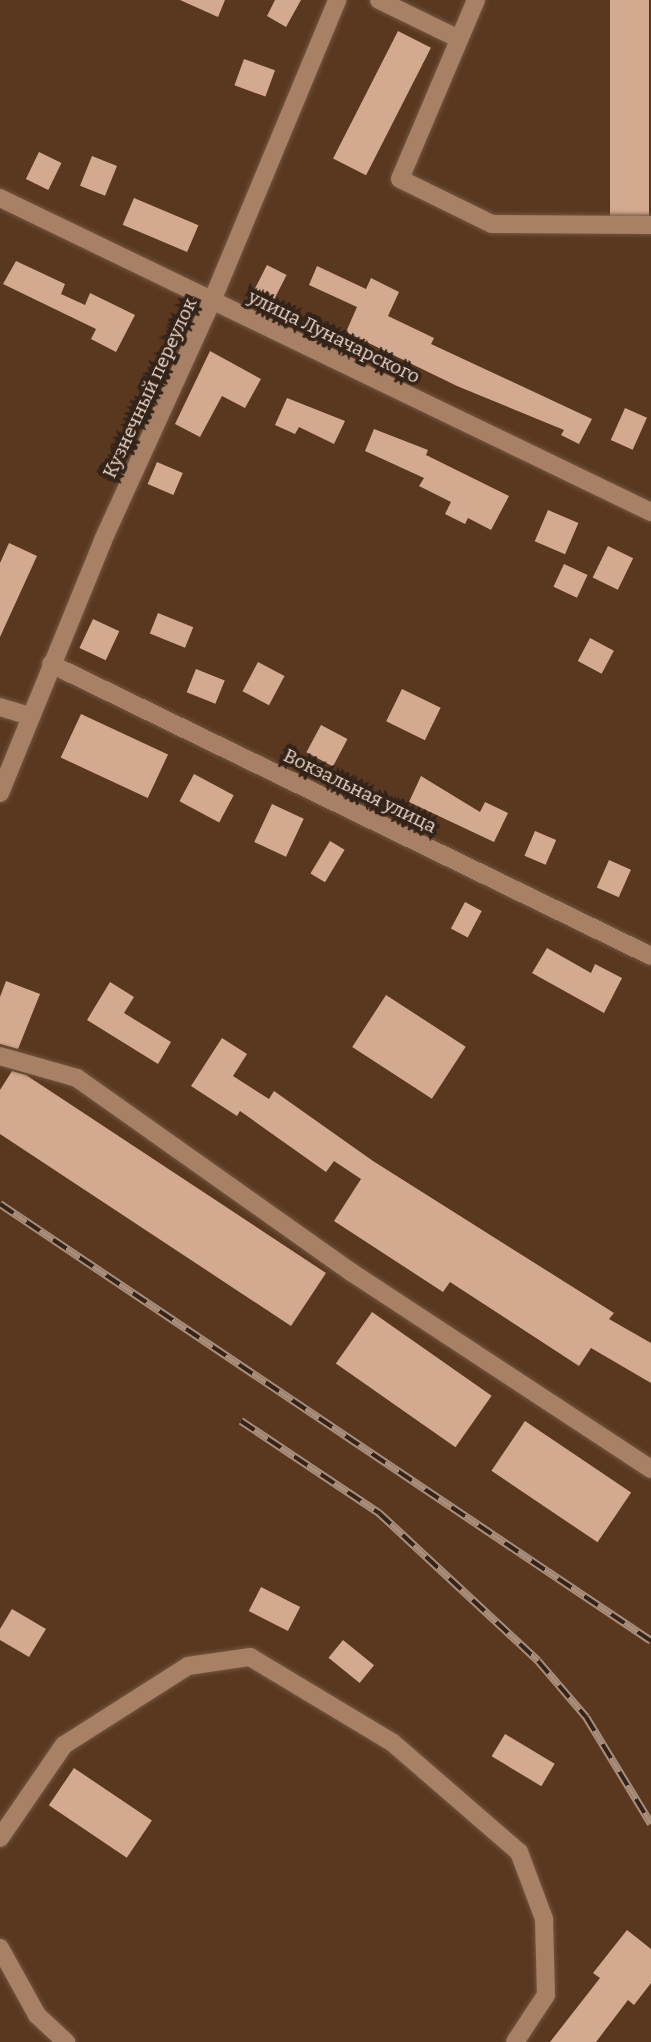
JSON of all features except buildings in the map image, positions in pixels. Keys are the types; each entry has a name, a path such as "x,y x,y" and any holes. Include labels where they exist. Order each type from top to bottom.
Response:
{"street":[{"name":"Кузнечный переулок","path":"0,793 51,664 212,301 337,0"},
{"path":"379,0 459,39"},
{"path":"476,0 400,179 492,224 651,225"},
{"name":"улица Луначарского","path":"0,198 651,512"},
{"name":"Вокзальная улица","path":"51,664 651,956"},
{"path":"0,707 30,716"},
{"path":"0,1056 78,1078 351,1272 651,1469"},
{"path":"0,1838 64,1745 188,1666 250,1657 393,1743 519,1852 544,1919 547,1996 515,2042"},
{"path":"0,1948 37,2015 66,2042"}],"railway":[{"path":"0,1204 651,1641"},
{"path":"241,1421 379,1513 538,1661 586,1717 651,1824"}]}
